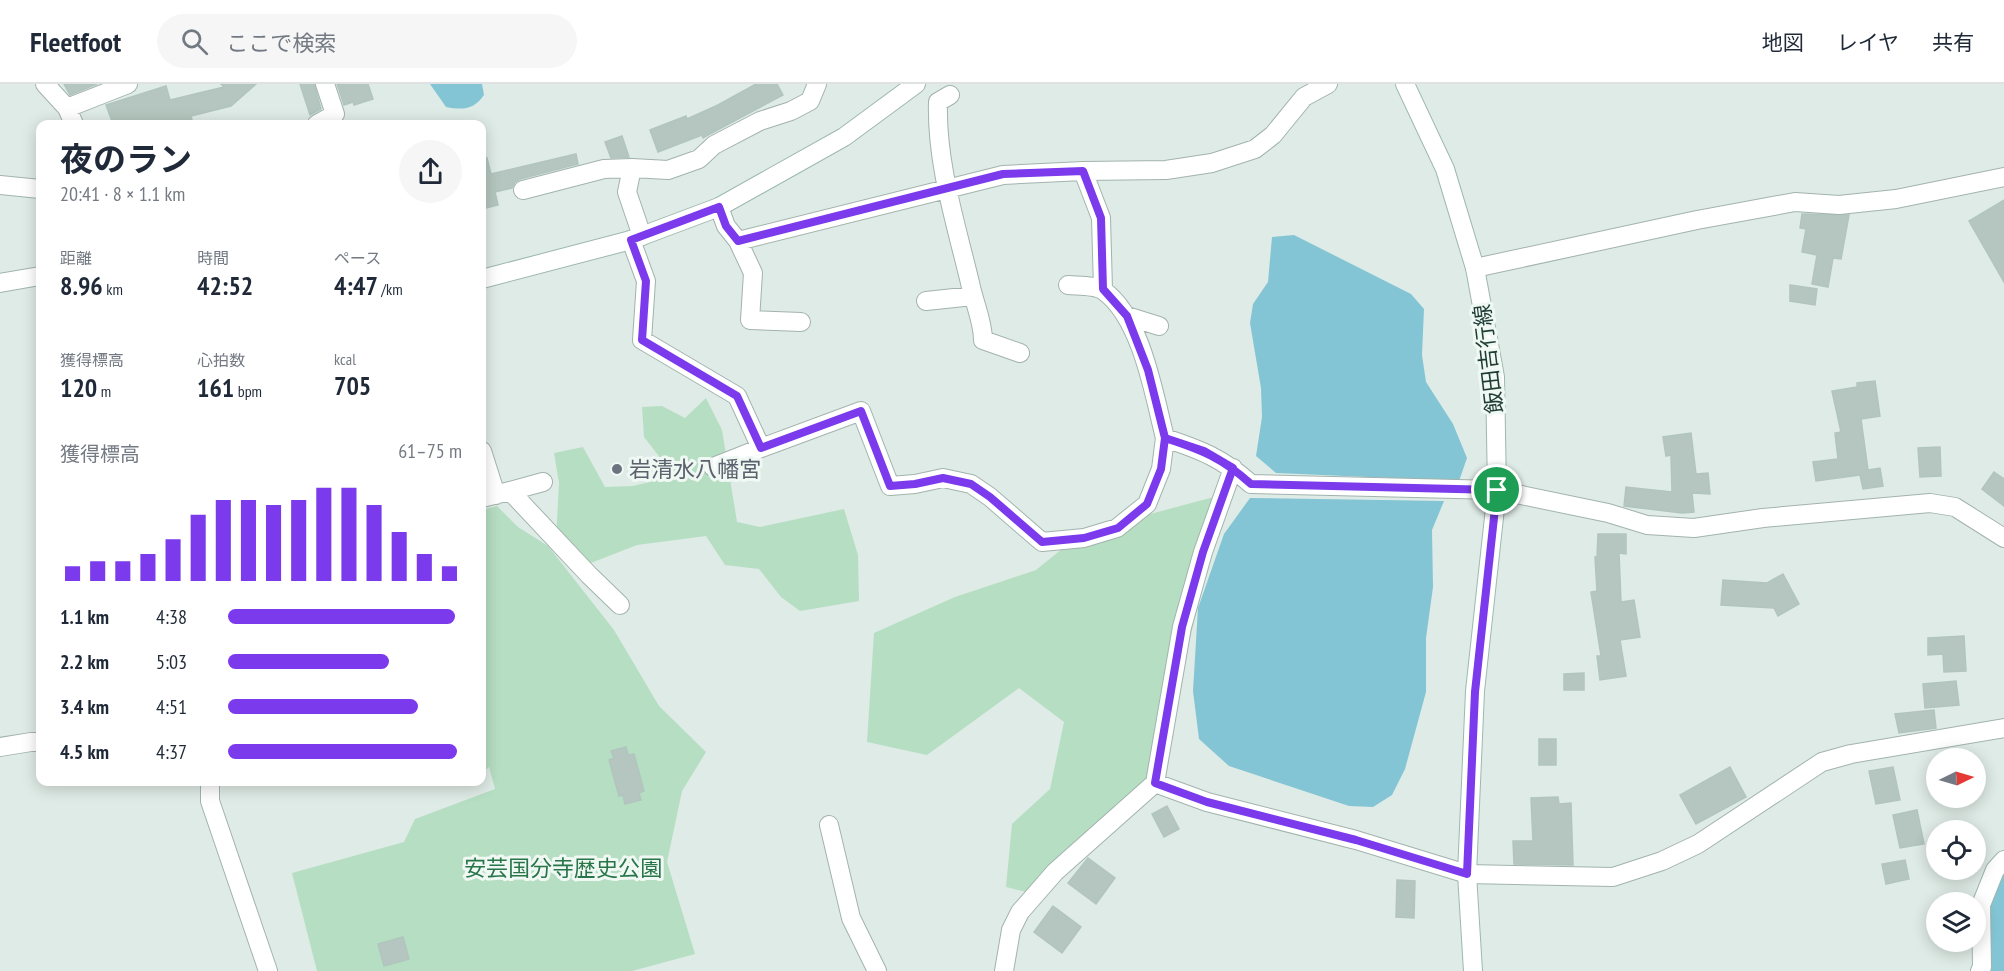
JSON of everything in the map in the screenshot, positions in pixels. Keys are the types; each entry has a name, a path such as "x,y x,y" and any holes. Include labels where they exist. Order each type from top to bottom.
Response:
{"street":[{"path":"45,84 70,116 128,84"},
{"path":"324,120 335,114 326,84"},
{"path":"523,190 604,169 668,170 699,159 714,145 760,121 791,111 810,101 817,84"},
{"path":"486,278 636,238 719,207 844,137 916,84"},
{"path":"738,241 1003,174 1166,170 1212,163 1255,148 1273,135 1305,97 1328,84"},
{"name":"飯田吉行線","path":"1405,84 1445,169 1475,267 1495,376 1497,490 1475,692 1467,874 1473,971"},
{"path":"950,94 938,102 937,125 948,189 973,296 983,327 983,340 1020,353"},
{"path":"632,168 627,192 646,281 642,340 737,396 761,448"},
{"path":"713,467 861,411 890,486 943,478 971,484 990,497 1042,542 1084,538 1118,528 1147,504 1161,469 1165,438 1148,370 1127,316 1103,289 1101,218 1083,171"},
{"path":"1475,267 1697,220 1795,202 1839,205 1896,199 2004,177"},
{"path":"0,185 36,189"},
{"path":"719,207 726,226 738,241 753,273 750,320 801,322"},
{"path":"0,283 36,277"},
{"path":"1068,285 1103,289"},
{"path":"926,301 973,296"},
{"path":"1127,316 1159,326"},
{"path":"1165,438 1204,451 1233,468 1251,484 1497,490 1608,513 1647,525 1694,528 1763,518 1930,503 1955,507 2004,538"},
{"path":"486,463 496,494 573,559 620,605"},
{"path":"1004,971 1011,930 1020,912 1055,872 1155,783 1182,627 1203,552 1233,468"},
{"path":"496,494 543,482"},
{"path":"1155,783 1207,802 1356,840 1467,874 1613,877 1662,861 1698,844 1822,762 1851,754 2004,728"},
{"path":"0,747 36,742"},
{"path":"210,786 210,801 268,971"},
{"path":"829,825 851,918 877,971"},
{"path":"1980,971 1982,967 1981,904 1995,870 2004,860"}],"green space":[{"path":"706,398 722,430 737,522 760,527 844,509 858,555 859,601 800,611 781,597 759,569 725,565 706,536 637,545 578,568 556,540 559,483 554,453 583,447 605,487 633,486 654,481 662,460 644,437 642,407 662,406 685,418"},
{"path":"1225,494 1155,783 1035,894 1006,887 1012,824 1050,789 1064,722 1019,688 927,755 867,742 874,633 955,597 1036,570 1083,532"},
{"name":"安芸国分寺歴史公園","path":"497,506 518,527 548,546 614,630 659,706 706,752 682,791 667,862 695,954 632,971 317,971 292,873 404,842 415,819 495,789 489,767 486,770 486,509"}],"water":[{"path":"430,84 482,84 484,95 476,104 467,108 446,107"},
{"path":"1294,235 1411,294 1424,309 1422,355 1426,382 1453,424 1467,458 1459,481 1276,473 1256,456 1262,417 1261,388 1250,323 1253,304 1268,282 1272,237"},
{"path":"1250,498 1444,501 1432,530 1433,587 1426,638 1426,692 1405,769 1392,795 1373,807 1349,806 1229,766 1199,739 1193,691 1198,608 1224,534"}],"building":[{"path":"64,84 97,84 70,95"},
{"path":"221,84 256,84 231,106 191,116 192,120 112,120 106,105 166,86 170,100 224,87"},
{"path":"300,84 314,84 321,109 310,115"},
{"path":"337,84 368,84 373,99 354,105 353,102 344,105"},
{"path":"756,84 777,84 783,95 703,138 702,135 658,152 650,130 686,116 687,119"},
{"path":"622,136 629,157 611,158 605,142"},
{"path":"576,154 578,164 520,179 512,188 495,192 498,205 486,208 486,158 491,174"},
{"path":"2004,200 2004,282 1969,221"},
{"path":"1802,214 1849,215 1841,259 1833,258 1828,287 1812,284 1817,255 1802,252 1806,229 1800,228"},
{"path":"1790,285 1817,289 1815,305 1790,301"},
{"path":"1875,381 1880,416 1861,419 1868,470 1880,468 1883,486 1863,489 1860,475 1816,481 1813,462 1838,459 1835,433 1841,432 1832,391 1857,387 1857,383"},
{"path":"1691,433 1696,474 1708,473 1710,494 1692,493 1694,512 1682,513 1624,506 1626,487 1672,492 1671,455 1666,456 1663,437"},
{"path":"1940,447 1941,476 1920,477 1918,448"},
{"path":"1994,472 2004,479 2004,506 1982,489"},
{"path":"1598,534 1626,534 1626,554 1619,553 1621,602 1634,600 1640,637 1620,640 1626,676 1600,680 1597,656 1601,656 1591,592 1597,591 1595,557 1597,557"},
{"path":"1783,574 1799,604 1778,616 1774,608 1721,605 1723,580 1767,583"},
{"path":"1964,636 1966,671 1944,672 1943,654 1928,655 1928,638"},
{"path":"1584,673 1584,690 1564,690 1564,674"},
{"path":"1956,681 1959,705 1925,708 1923,684"},
{"path":"1934,710 1936,728 1899,733 1895,714"},
{"path":"1539,739 1556,739 1556,765 1539,765"},
{"path":"626,747 628,755 634,754 644,791 639,793 641,800 625,804 623,795 619,796 609,760 614,758 611,751"},
{"path":"1730,767 1746,797 1696,824 1680,795"},
{"path":"1893,767 1900,800 1876,804 1869,771"},
{"path":"1558,797 1559,804 1571,803 1573,865 1514,864 1513,841 1533,841 1531,798"},
{"path":"1167,806 1179,829 1164,837 1152,814"},
{"path":"1917,810 1924,844 1900,848 1893,815"},
{"path":"1088,858 1115,878 1096,904 1068,883"},
{"path":"1905,860 1909,879 1886,884 1882,864"},
{"path":"1397,880 1415,881 1414,918 1396,917"},
{"path":"1053,906 1081,927 1062,953 1034,932"},
{"path":"403,937 409,959 384,966 378,944"}],"waterway":[{"path":"1998,971 2000,968 1998,898 2004,889"}],"place":[{"name":"岩清水八幡宮","path":"617,469"}],"route":[{"path":"1497,490 1251,484 1233,468 1204,451 1165,438 1148,370 1127,316 1103,289 1101,218 1083,171 1003,174 738,241 726,226 719,207 631,240 646,281 642,340 737,396 761,448 861,411 890,486 943,478 971,484 990,497 1042,542 1084,538 1118,528 1147,504 1161,469 1165,438 1204,451 1233,468 1203,552 1182,627 1155,783 1207,802 1356,840 1467,874 1475,692 1497,490"}]}
